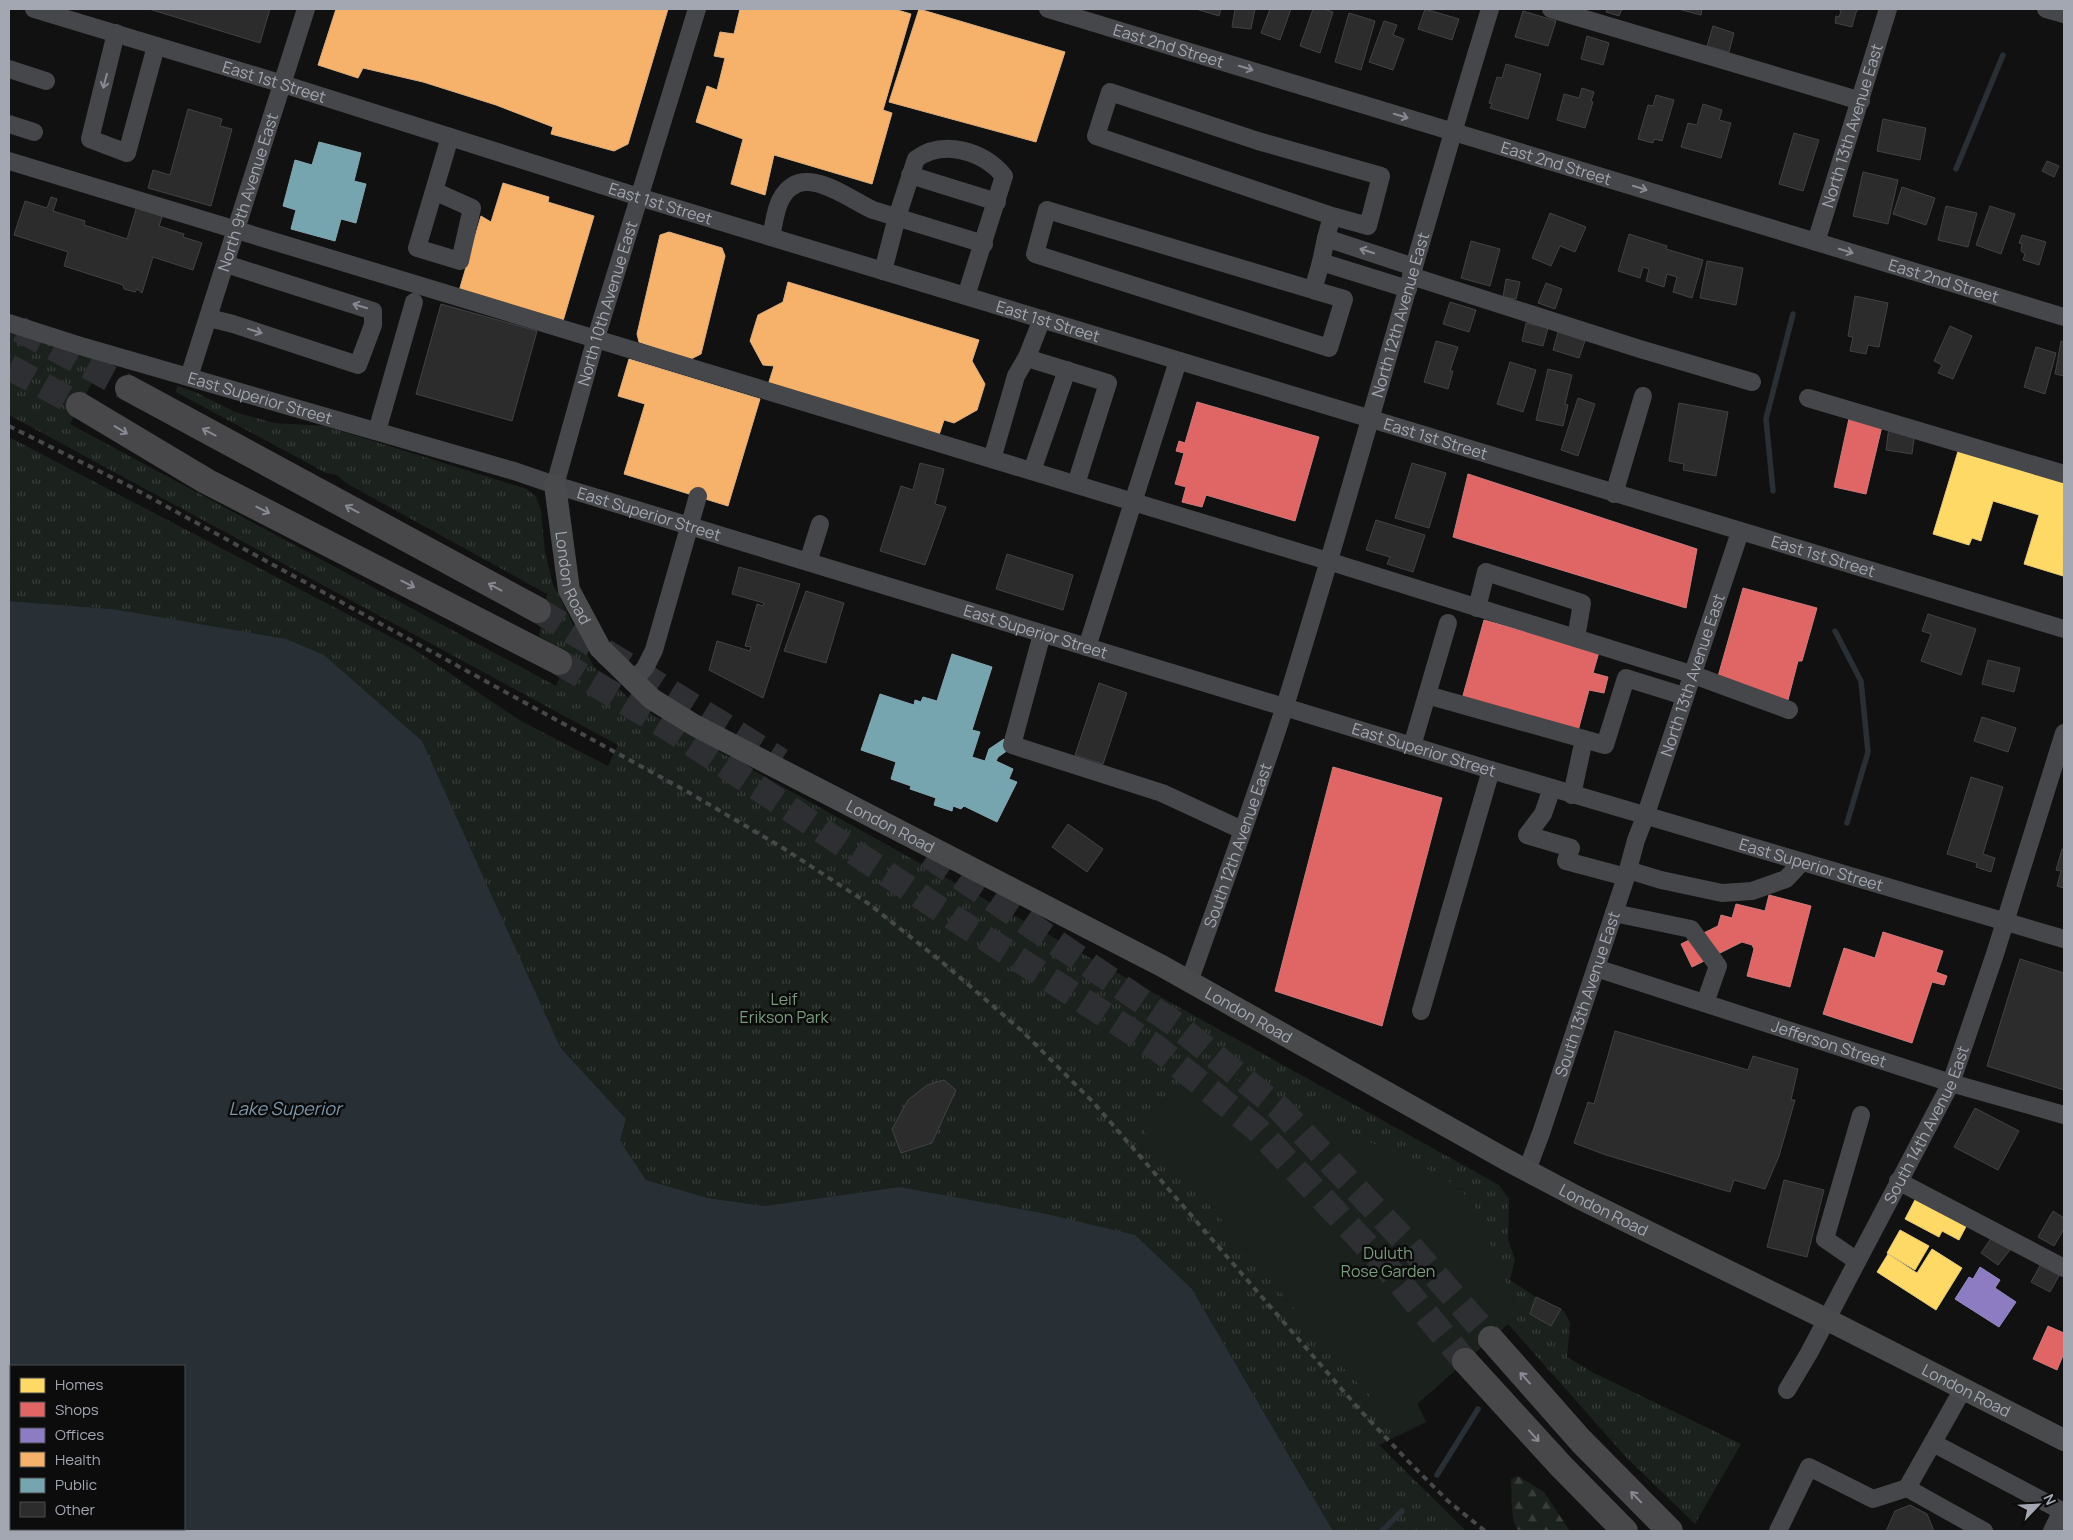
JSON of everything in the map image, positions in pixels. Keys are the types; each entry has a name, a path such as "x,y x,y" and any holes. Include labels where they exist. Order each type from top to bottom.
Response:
{"highway":[{"path":"128,388 538,610"},
{"path":"79,406 206,480 559,662"},
{"path":"1491,1339 1581,1440 1670,1531"},
{"path":"1466,1361 1561,1466 1626,1531"}],"main road":[{"name":"London Road","path":"555,485 569,590 600,648 652,699 694,725 1189,982 1577,1197 1826,1319 2064,1440"}],"street":[{"name":"East 1st Street","path":"34,9 283,84 639,197 2064,629"},
{"name":"North 9th Avenue East","path":"189,377 237,231 306,9"},
{"name":"North 10th Avenue East","path":"555,485 596,338 697,9"},
{"name":"East 2nd Street","path":"1048,9 1090,15 1452,131 2064,317"},
{"name":"North 12th Avenue East","path":"1284,708 1370,420 1452,131 1490,9"},
{"path":"1551,9 1861,101"},
{"name":"North 13th Avenue East","path":"1816,242 1888,9"},
{"path":"2046,9 2064,14"},
{"path":"116,33 111,60 90,139 127,153 156,46"},
{"path":"9,69 46,81"},
{"path":"1110,92 1258,141 1381,176 1368,226 1332,216 1096,136 1110,92"},
{"path":"9,124 34,132"},
{"path":"434,191 450,137"},
{"path":"883,271 897,217 916,159 923,154 940,149 970,152 983,157 998,168 1004,176 966,296"},
{"path":"9,161 1328,561 1691,674 1789,710"},
{"path":"910,175 997,202"},
{"path":"771,237 780,200 791,188 800,183 814,181 838,190 873,210 984,244"},
{"path":"1047,210 1313,290 1344,298 1329,348 1035,254 1047,210"},
{"path":"1313,290 1332,216"},
{"path":"1326,238 1411,277 1752,382"},
{"path":"1320,262 1411,277"},
{"path":"208,318 233,324 358,365 373,325 373,310 226,264"},
{"path":"377,431 414,302"},
{"path":"992,459 1016,376 1027,358 1042,319"},
{"name":"East Superior Street","path":"9,323 84,347 514,470 555,485 1284,708 1645,817 2064,939"},
{"path":"1027,358 1108,383 1076,484"},
{"path":"1087,647 1178,361"},
{"path":"1032,471 1067,370"},
{"path":"1614,494 1643,396"},
{"path":"1808,398 2064,474"},
{"path":"633,680 645,668 654,650 698,496"},
{"path":"808,562 820,524"},
{"name":"North 13th Avenue East","path":"1645,817 1691,674 1740,532"},
{"path":"1477,608 1486,572 1582,603 1576,638"},
{"path":"1412,746 1448,622"},
{"path":"1042,634 1012,745 1162,793 1242,830"},
{"path":"1427,695 1605,745 1626,678 1684,696"},
{"name":"South 12th Avenue East","path":"1189,982 1284,708"},
{"name":"South 14th Avenue East","path":"1787,1390 1951,1083 1995,954 2064,733"},
{"path":"1572,795 1584,739"},
{"path":"1421,1011 1492,770"},
{"path":"1552,788 1543,814 1527,835 1571,848 1566,861 1722,893 1752,892 1786,879 1802,862"},
{"name":"South 13th Avenue East","path":"1527,1170 1645,817"},
{"path":"1614,913 1691,929 1718,966 1705,1003"},
{"name":"Jefferson Street","path":"1596,968 1951,1083 2064,1115"},
{"path":"1857,1261 1825,1238 1861,1115"},
{"path":"1898,1181 2064,1268"},
{"path":"1778,1531 1809,1467 1873,1499 1907,1488 1963,1389"},
{"path":"1933,1443 2062,1511 2052,1531"},
{"path":"1907,1488 1984,1531"}],"green space":[{"name":"Leif Erikson Park","path":"9,331 104,360 70,424 556,686 569,655 539,636 547,594 346,483 337,475 326,473 176,392 177,386 195,392 235,412 274,423 325,426 527,489 536,497 541,510 545,553 553,584 594,667 639,707 1499,1185 1509,1199 1508,1240 1515,1259 1510,1280 1536,1297 1564,1311 1570,1323 1567,1357 1594,1373 1741,1444 1695,1524 1624,1455 1508,1324 1417,1404 1426,1422 1379,1445 1466,1531 1333,1531 1192,1289 899,1187 764,1206 708,1198 646,1180 620,1141 626,1119 560,1047 112,609 9,601 9,437 412,648 521,721 608,766 618,745 9,415"},
{"name":"Duluth Rose Garden","path":"1224,1074 1444,1177 1473,1202 1519,1314 1417,1404 1426,1422 1404,1431 1338,1362 1212,1208 1140,1126 1184,1081"},
{"path":"1518,1476 1544,1492 1570,1531 1519,1531 1513,1515 1511,1479"}],"water":[{"name":"Lake Superior","path":"9,601 112,609 286,639 324,655 422,741 560,1047 626,1119 620,1141 646,1180 708,1198 764,1206 899,1187 1042,1213 1135,1235 1192,1289 1333,1531 9,1531"}],"building: Homes":[{"path":"1959,448 2064,480 2063,576 2024,564 2039,515 1993,501 1981,541 1972,538 1969,545 1933,534"},
{"path":"1918,1194 1969,1221 1959,1240 1942,1231 1939,1237 1905,1219"},
{"path":"1900,1230 1929,1246 1915,1270 1887,1253"},
{"path":"1932,1249 1962,1268 1936,1310 1877,1272 1888,1254 1917,1273"}],"building: Shops":[{"path":"1197,402 1319,437 1295,521 1206,495 1202,507 1182,502 1186,487 1175,484 1184,453 1176,451 1179,441 1185,443"},
{"path":"1850,414 1883,422 1866,494 1834,487"},
{"path":"1468,474 1697,549 1686,608 1453,537"},
{"path":"1743,588 1817,608 1802,661 1798,661 1788,700 1717,680"},
{"path":"1484,620 1599,652 1593,673 1608,677 1604,693 1589,690 1578,731 1462,699"},
{"path":"1333,767 1442,798 1382,1026 1275,991"},
{"path":"1769,895 1811,906 1790,987 1747,976 1754,949 1752,945 1742,942 1692,967 1681,944 1718,926 1721,915 1732,918 1736,904 1765,911"},
{"path":"1883,932 1943,951 1936,972 1947,976 1944,985 1932,982 1912,1043 1823,1014 1844,948 1875,958"},
{"path":"2048,1326 2064,1333 2064,1353 2057,1370 2033,1359"}],"building: Offices":[{"path":"1980,1267 2000,1280 1995,1288 2016,1302 1999,1327 1955,1299 1969,1277 1973,1279"}],"building: Health":[{"path":"336,9 668,9 628,144 614,151 551,134 553,127 496,105 423,82 363,68 358,78 318,65"},
{"path":"740,9 894,9 911,14 883,110 892,113 872,184 774,155 765,195 731,184 743,139 696,122 707,86 717,90 725,58 714,56 720,32 734,34"},
{"path":"919,9 1065,52 1036,142 889,102"},
{"path":"503,183 549,197 548,202 594,216 563,321 459,291 481,216 491,222"},
{"path":"669,232 722,248 725,256 701,354 691,359 639,342 637,334 660,235"},
{"path":"788,282 979,340 972,361 985,384 977,410 954,423 944,420 939,435 768,385 774,366 763,365 750,341 758,315 783,302"},
{"path":"629,359 760,399 728,506 624,474 645,404 618,396"}],"building: Public":[{"path":"319,142 361,153 354,181 366,184 356,223 341,219 335,241 291,229 296,210 283,206 295,160 312,165"},
{"path":"952,654 992,667 972,730 980,732 972,757 985,761 989,749 1004,739 1011,748 998,757 996,761 1013,769 1009,779 1017,782 997,822 964,806 961,809 953,806 952,811 934,805 936,798 910,789 911,786 891,779 896,762 861,750 880,694 914,705 915,700 921,702 923,697 937,701"}],"building: Other":[{"path":"149,9 270,9 260,43"},
{"path":"1196,9 1221,9 1219,16"},
{"path":"1235,9 1255,9 1251,29 1232,27"},
{"path":"1270,9 1291,9 1280,40 1261,33"},
{"path":"1313,9 1333,12 1320,53 1300,46"},
{"path":"1425,9 1459,19 1452,40 1418,29"},
{"path":"1607,9 1622,9 1619,16 1606,12"},
{"path":"1678,9 1702,9 1701,15"},
{"path":"1838,9 1859,9 1856,12 1852,27 1835,23 1836,16 1839,17 1841,11"},
{"path":"1523,11 1556,21 1548,46 1515,37"},
{"path":"1349,13 1375,21 1361,70 1335,62"},
{"path":"1384,21 1397,25 1393,35 1404,39 1393,70 1369,62"},
{"path":"1713,26 1734,33 1729,52 1707,46"},
{"path":"1587,36 1609,43 1603,65 1581,59"},
{"path":"1506,64 1541,74 1528,119 1490,108 1492,104 1489,103 1497,77 1502,78"},
{"path":"1582,88 1594,92 1585,128 1557,120 1564,94 1579,98"},
{"path":"1656,95 1674,100 1662,141 1654,139 1653,143 1638,139 1648,105 1653,106"},
{"path":"1703,104 1722,110 1719,120 1731,123 1721,158 1681,147 1688,123 1697,125"},
{"path":"188,109 222,119 220,126 232,129 211,206 148,188 153,170 170,175"},
{"path":"1883,119 1926,128 1920,160 1877,151"},
{"path":"1794,133 1819,140 1803,191 1779,184"},
{"path":"2047,161 2059,166 2054,177 2042,171"},
{"path":"1863,172 1898,180 1888,224 1853,216"},
{"path":"1902,187 1935,198 1926,225 1893,214"},
{"path":"51,197 57,199 53,211 85,221 84,225 127,239 137,206 163,214 159,226 184,234 183,237 202,243 193,270 153,257 142,293 137,289 135,292 124,289 123,285 64,266 68,252 14,235 25,201 47,208"},
{"path":"1946,206 1977,213 1968,247 1938,240"},
{"path":"1990,206 2015,214 2001,254 1976,245"},
{"path":"1550,213 1586,227 1575,252 1560,246 1551,266 1532,258"},
{"path":"1629,234 1667,246 1666,249 1703,260 1692,298 1673,292 1677,277 1667,274 1664,287 1646,281 1649,269 1643,267 1640,278 1618,271"},
{"path":"2022,235 2046,242 2039,265 2023,260 2025,254 2021,251 2022,244 2019,243"},
{"path":"1471,241 1500,249 1490,286 1461,278"},
{"path":"1707,261 1743,268 1736,305 1700,298"},
{"path":"1506,279 1520,282 1516,299 1503,297"},
{"path":"1546,283 1562,289 1555,309 1538,303"},
{"path":"1855,296 1888,303 1879,347 1868,345 1866,354 1850,351 1853,337 1848,336"},
{"path":"1450,302 1476,310 1469,332 1443,324"},
{"path":"441,304 537,331 512,421 416,394"},
{"path":"1526,323 1548,328 1543,346 1522,341"},
{"path":"1950,326 1972,336 1953,379 1938,373 1942,365 1934,361"},
{"path":"1558,332 1585,341 1579,358 1553,350"},
{"path":"1436,341 1458,347 1450,371 1453,371 1448,389 1424,382"},
{"path":"2061,341 2064,342 2064,376 2055,374"},
{"path":"2036,347 2056,353 2045,394 2024,387"},
{"path":"1510,362 1536,370 1523,412 1497,404"},
{"path":"1548,369 1572,375 1565,404 1568,405 1563,426 1536,420"},
{"path":"1578,398 1595,404 1578,456 1561,450"},
{"path":"1679,403 1728,412 1716,476 1683,470 1684,464 1669,461"},
{"path":"1889,427 1915,431 1912,454 1886,450"},
{"path":"920,463 944,469 935,504 946,507 925,565 880,551 901,486 913,490"},
{"path":"1412,463 1446,473 1429,528 1395,518"},
{"path":"1376,520 1425,535 1413,572 1387,564 1390,557 1366,550"},
{"path":"1007,554 1073,575 1063,610 996,589"},
{"path":"739,567 800,584 763,698 709,670 717,641 750,651 751,647 745,646 757,604 763,606 764,603 732,594"},
{"path":"806,591 844,603 826,663 784,651"},
{"path":"1928,614 1976,629 1961,675 1921,661 1931,634 1922,631"},
{"path":"1988,660 2020,668 2014,692 1982,684"},
{"path":"1099,683 1127,693 1103,764 1075,755"},
{"path":"1982,717 2016,728 2008,752 1974,741"},
{"path":"1971,777 2003,787 1983,854 1995,858 1991,872 1976,867 1977,863 1947,854"},
{"path":"1068,824 1103,849 1087,872 1052,847"},
{"path":"2062,849 2064,849 2064,888 2057,886 2061,871 2056,870"},
{"path":"2020,959 2064,973 2064,1090 1987,1066"},
{"path":"1615,1031 1748,1070 1753,1056 1798,1069 1791,1100 1795,1100 1779,1156 1765,1189 1734,1180 1730,1192 1606,1155 1574,1143 1588,1102 1594,1104"},
{"path":"944,1080 956,1090 932,1143 901,1153 892,1129 908,1100 927,1085"},
{"path":"1975,1108 2019,1131 1998,1170 1954,1147"},
{"path":"1784,1180 1824,1190 1807,1257 1767,1247"},
{"path":"2053,1211 2064,1218 2064,1229 2054,1246 2038,1237"},
{"path":"1992,1237 2010,1250 1998,1265 1981,1253"},
{"path":"2041,1264 2060,1274 2050,1292 2031,1282"},
{"path":"1536,1297 1561,1309 1551,1326 1530,1314"},
{"path":"1910,1505 1927,1514 1934,1531 1886,1531 1895,1511"}],"waterway":[{"path":"1956,169 2003,55"},
{"path":"1773,491 1766,419 1793,314"},
{"path":"1835,631 1861,681 1868,752 1847,823"},
{"path":"1437,1475 1478,1409"},
{"path":"1382,1531 1402,1511"}],"tunnel":[{"path":"19,329 128,388"},
{"path":"9,367 79,405"},
{"path":"538,610 781,761"},
{"path":"559,662 670,729 935,906 1157,1048 1257,1129 1385,1265 1465,1361"},
{"path":"928,855 1175,1024 1279,1108 1407,1243 1491,1339"}],"railway":[{"path":"9,426 131,487 688,792 783,848 869,904 942,962 1022,1031 1093,1102 1359,1409 1448,1501 1485,1531"}]}
